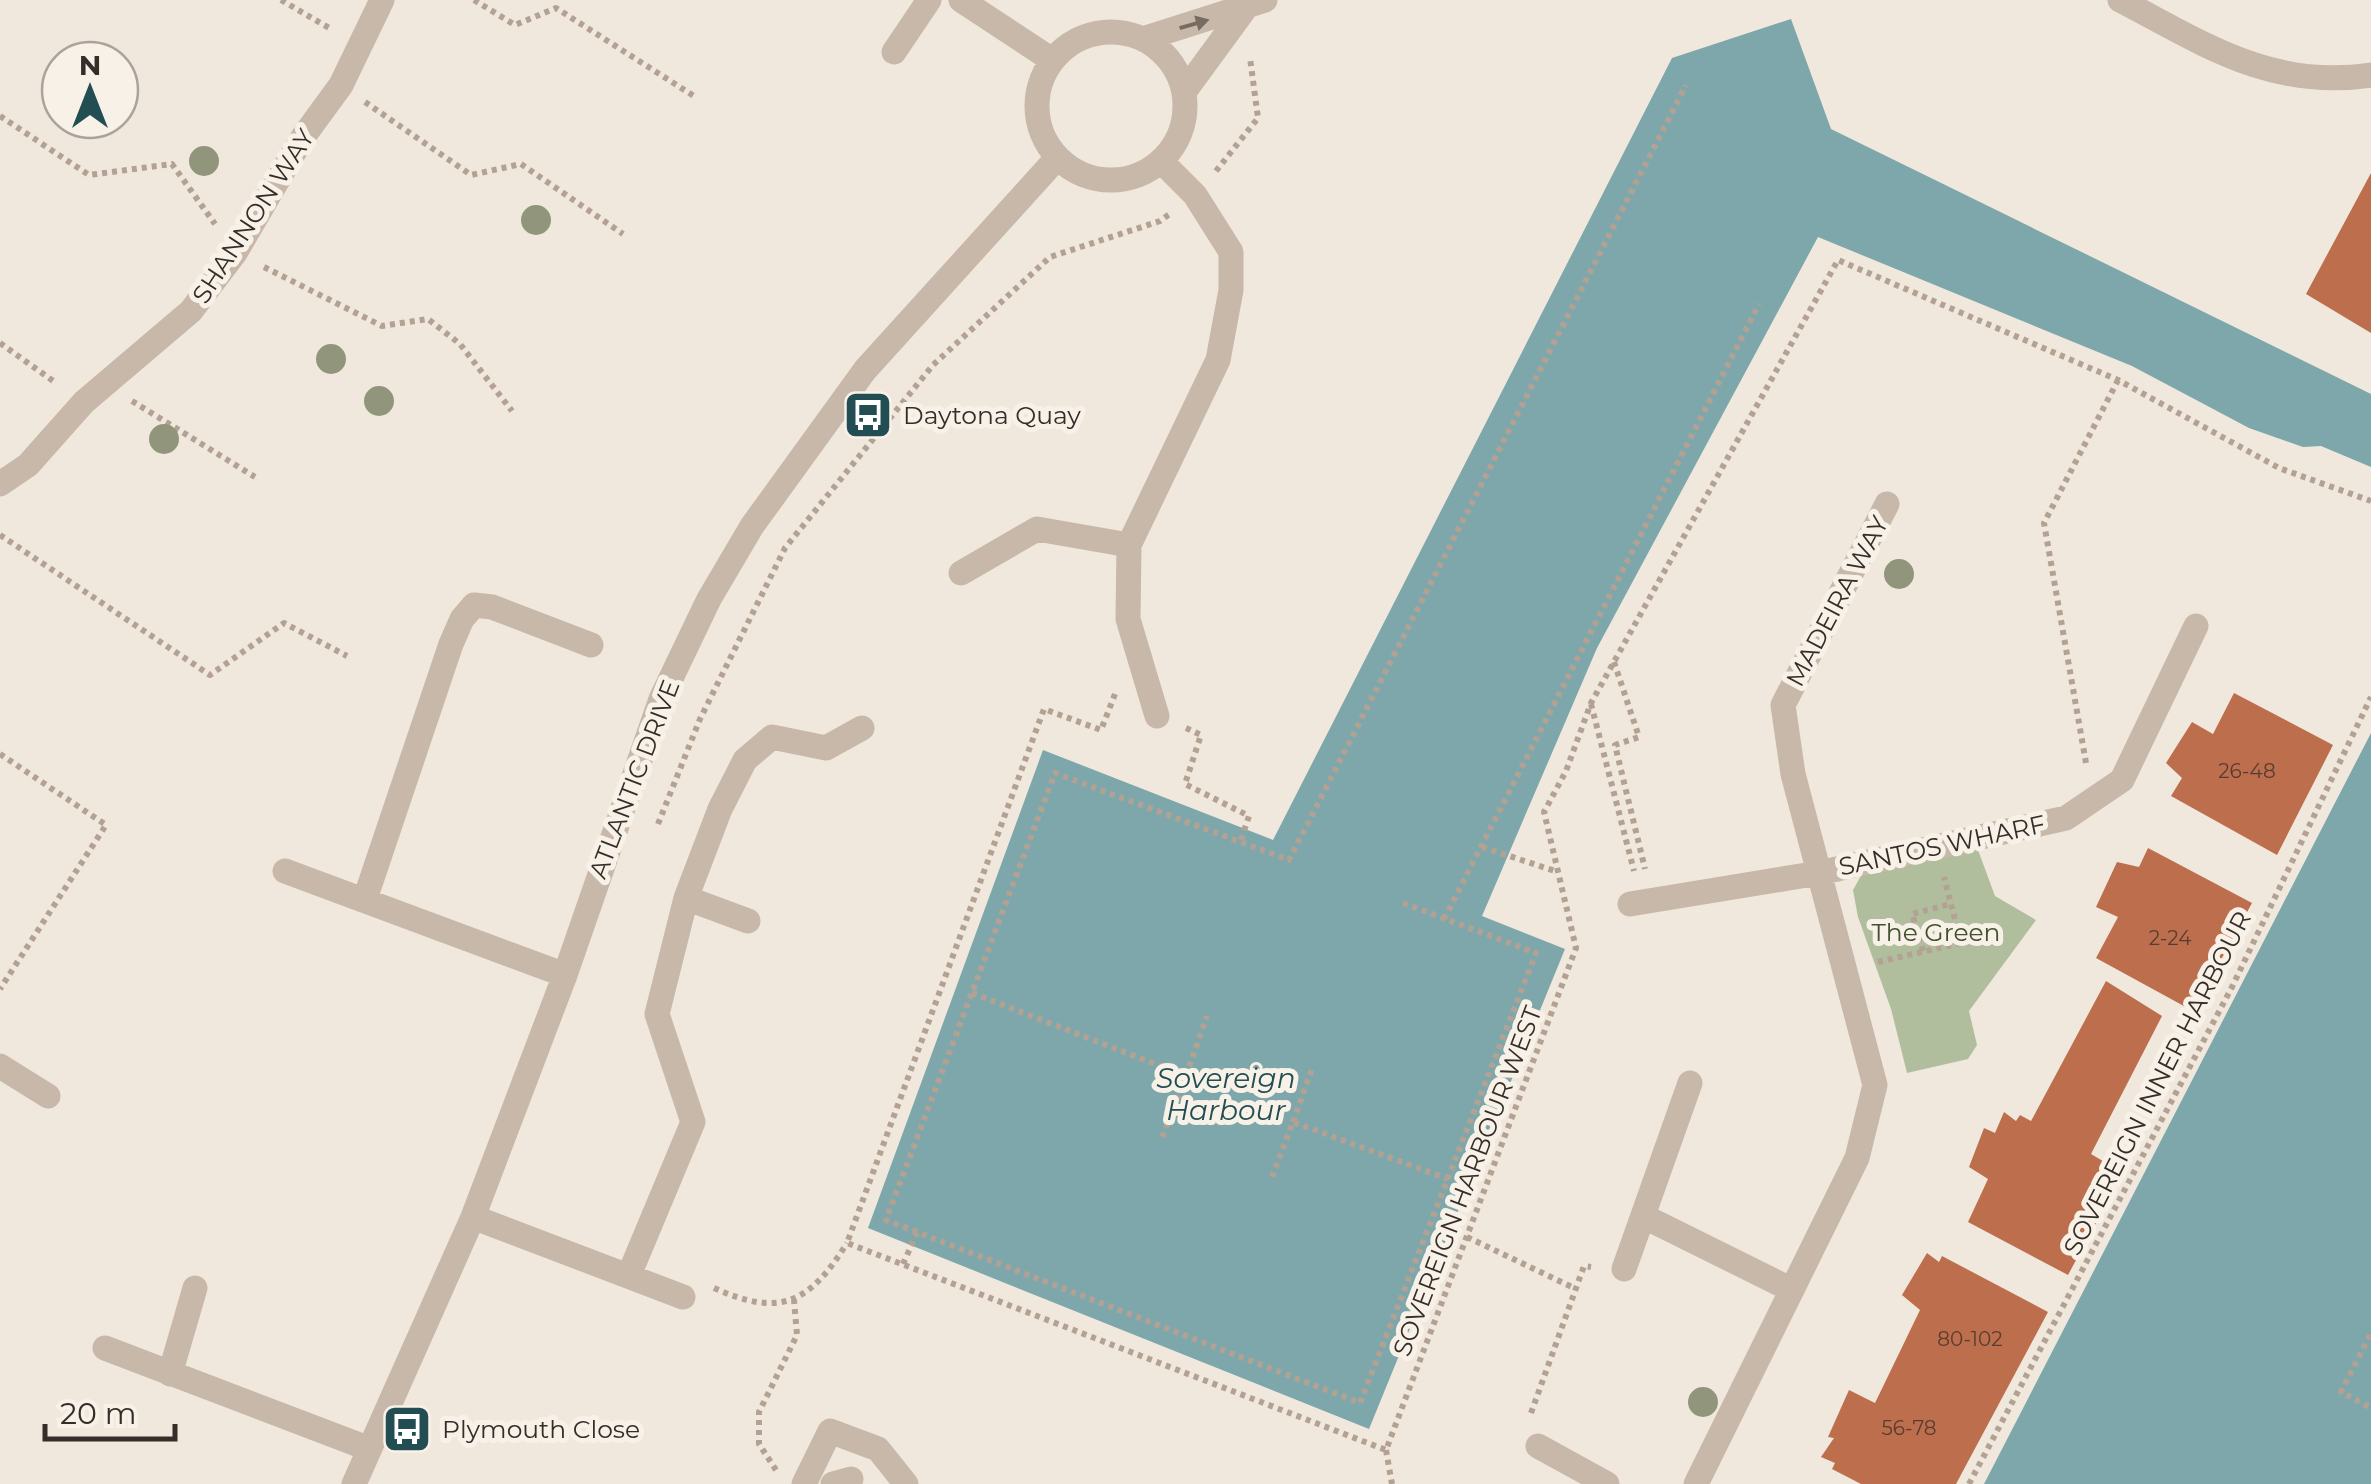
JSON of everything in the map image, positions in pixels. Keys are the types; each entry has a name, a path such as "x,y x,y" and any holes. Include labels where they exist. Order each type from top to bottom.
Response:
{"street":[{"name":"SHANNON WAY","path":"0,484 28,465 84,402 192,311 235,253 303,137 340,85 382,0"},
{"path":"894,52 929,0"},
{"path":"961,0 1052,60"},
{"path":"2120,0 2237,62 2284,76 2371,75"},
{"path":"1143,38 1255,5"},
{"path":"1184,92 1255,5"},
{"path":"1118,31 1143,38 1162,52 1176,70 1184,92 1184,117 1176,141 1161,161 1120,180 1076,172 1057,158 1041,131 1036,99 1052,60 1070,43 1093,34 1118,31"},
{"name":"ATLANTIC DRIVE","path":"354,1484 366,1448 473,1217 565,975 661,699 709,599 752,526 865,370 1057,158"},
{"path":"1157,716 1128,620 1130,544 1218,360 1231,290 1231,252 1195,196 1161,161"},
{"name":"MADEIRA WAY","path":"1696,1484 1856,1158 1875,1085 1793,774 1783,705 1887,504"},
{"path":"961,572 1037,529 1130,544"},
{"path":"365,899 452,644 474,605 492,607 590,644"},
{"name":"SANTOS WHARF","path":"1819,873 2066,818 2122,780 2196,626"},
{"path":"630,1275 693,1122 657,1014 686,898 720,810 745,760 772,738 826,748 862,728"},
{"path":"284,870 565,975"},
{"path":"1641,902 1819,873"},
{"path":"686,898 748,921"},
{"path":"0,1066 48,1096"},
{"path":"1624,1269 1690,1083"},
{"path":"1643,1216 1792,1290"},
{"path":"473,1217 683,1298"},
{"path":"170,1374 195,1288"},
{"path":"105,1348 366,1448"},
{"path":"804,1484 830,1430 878,1449 906,1484"},
{"path":"1538,1446 1608,1484"}],"path":[{"path":"280,0 357,44"},
{"path":"474,0 515,25 556,8 561,0"},
{"path":"556,8 697,98"},
{"path":"340,85 471,175 521,164 623,234"},
{"path":"1403,903 1536,953 1360,1403 886,1220 1054,774 1289,860 1686,85"},
{"path":"0,116 89,175 172,164 235,253 382,326 428,319 460,344 512,411"},
{"name":"SOVEREIGN HARBOUR WEST","path":"1386,1450 1576,948 1544,812 1566,771 1591,703 1838,260 2118,380 2279,468 2371,501"},
{"path":"1444,919 1758,304"},
{"path":"0,343 84,402"},
{"path":"2092,800 2044,523 2118,380"},
{"path":"104,384 255,477"},
{"path":"0,535 210,675 284,623 346,656"},
{"path":"1614,661 1640,737 1615,744 1641,902"},
{"path":"683,1298 703,1283 748,1304 794,1300 825,1280 846,1243 1044,709 1101,730 1122,676"},
{"name":"SOVEREIGN INNER HARBOUR","path":"1968,1484 2232,987 2371,697"},
{"path":"1591,703 1641,902"},
{"path":"1157,716 1202,735 1184,784 1249,816 1240,842"},
{"path":"0,754 106,824 0,989"},
{"path":"1482,847 1558,872"},
{"path":"1844,970 1960,942 1936,847"},
{"path":"1923,951 1912,914 1951,904"},
{"path":"972,993 1186,1076"},
{"path":"1161,1140 1207,1016"},
{"path":"1272,1177 1313,1066"},
{"path":"1293,1122 1448,1179"},
{"path":"903,1264 917,1232"},
{"path":"1466,1237 1574,1288"},
{"path":"846,1243 1386,1450 1392,1484"},
{"path":"1538,1446 1528,1423 1584,1266 1624,1269"},
{"path":"784,1484 759,1444 759,1412 797,1335 794,1300"},
{"path":"2370,1335 2341,1392 2371,1408"}],"green space":[{"name":"The Green","path":"1978,850 1995,896 2036,920 1969,1011 1977,1045 1968,1059 1907,1073 1853,890 1862,874"}],"water":[{"name":"Sovereign Harbour","path":"1791,19 1831,129 2371,394 2371,467 2321,446 2303,447 2249,428 2132,366 1818,237 1597,648 1482,916 1565,949 1369,1429 868,1228 1043,750 1273,840 1672,58"},
{"path":"2371,733 2371,1484 1984,1484"}],"building":[{"path":"2371,173 2371,333 2306,294"},
{"path":"2234,693 2333,745 2277,855 2171,796 2182,778 2166,763 2192,722 2213,734"},
{"path":"2148,848 2252,903 2193,1011 2096,958 2118,917 2096,907 2117,862 2139,867"},
{"path":"2106,981 2162,1016 2091,1154 2123,1173 2068,1275 1968,1222 1988,1179 1969,1167 1984,1128 1995,1133 2004,1112 2016,1121 2020,1115 2031,1121"},
{"path":"1927,1253 1939,1262 1942,1256 2048,1312 1956,1484 1861,1484 1832,1469 1835,1463 1821,1457 1834,1438 1828,1437 1849,1390 1875,1403 1920,1310 1902,1295"}],"place":[{"name":"Daytona Quay","path":"868,415"},
{"name":"Plymouth Close","path":"407,1429"}]}
